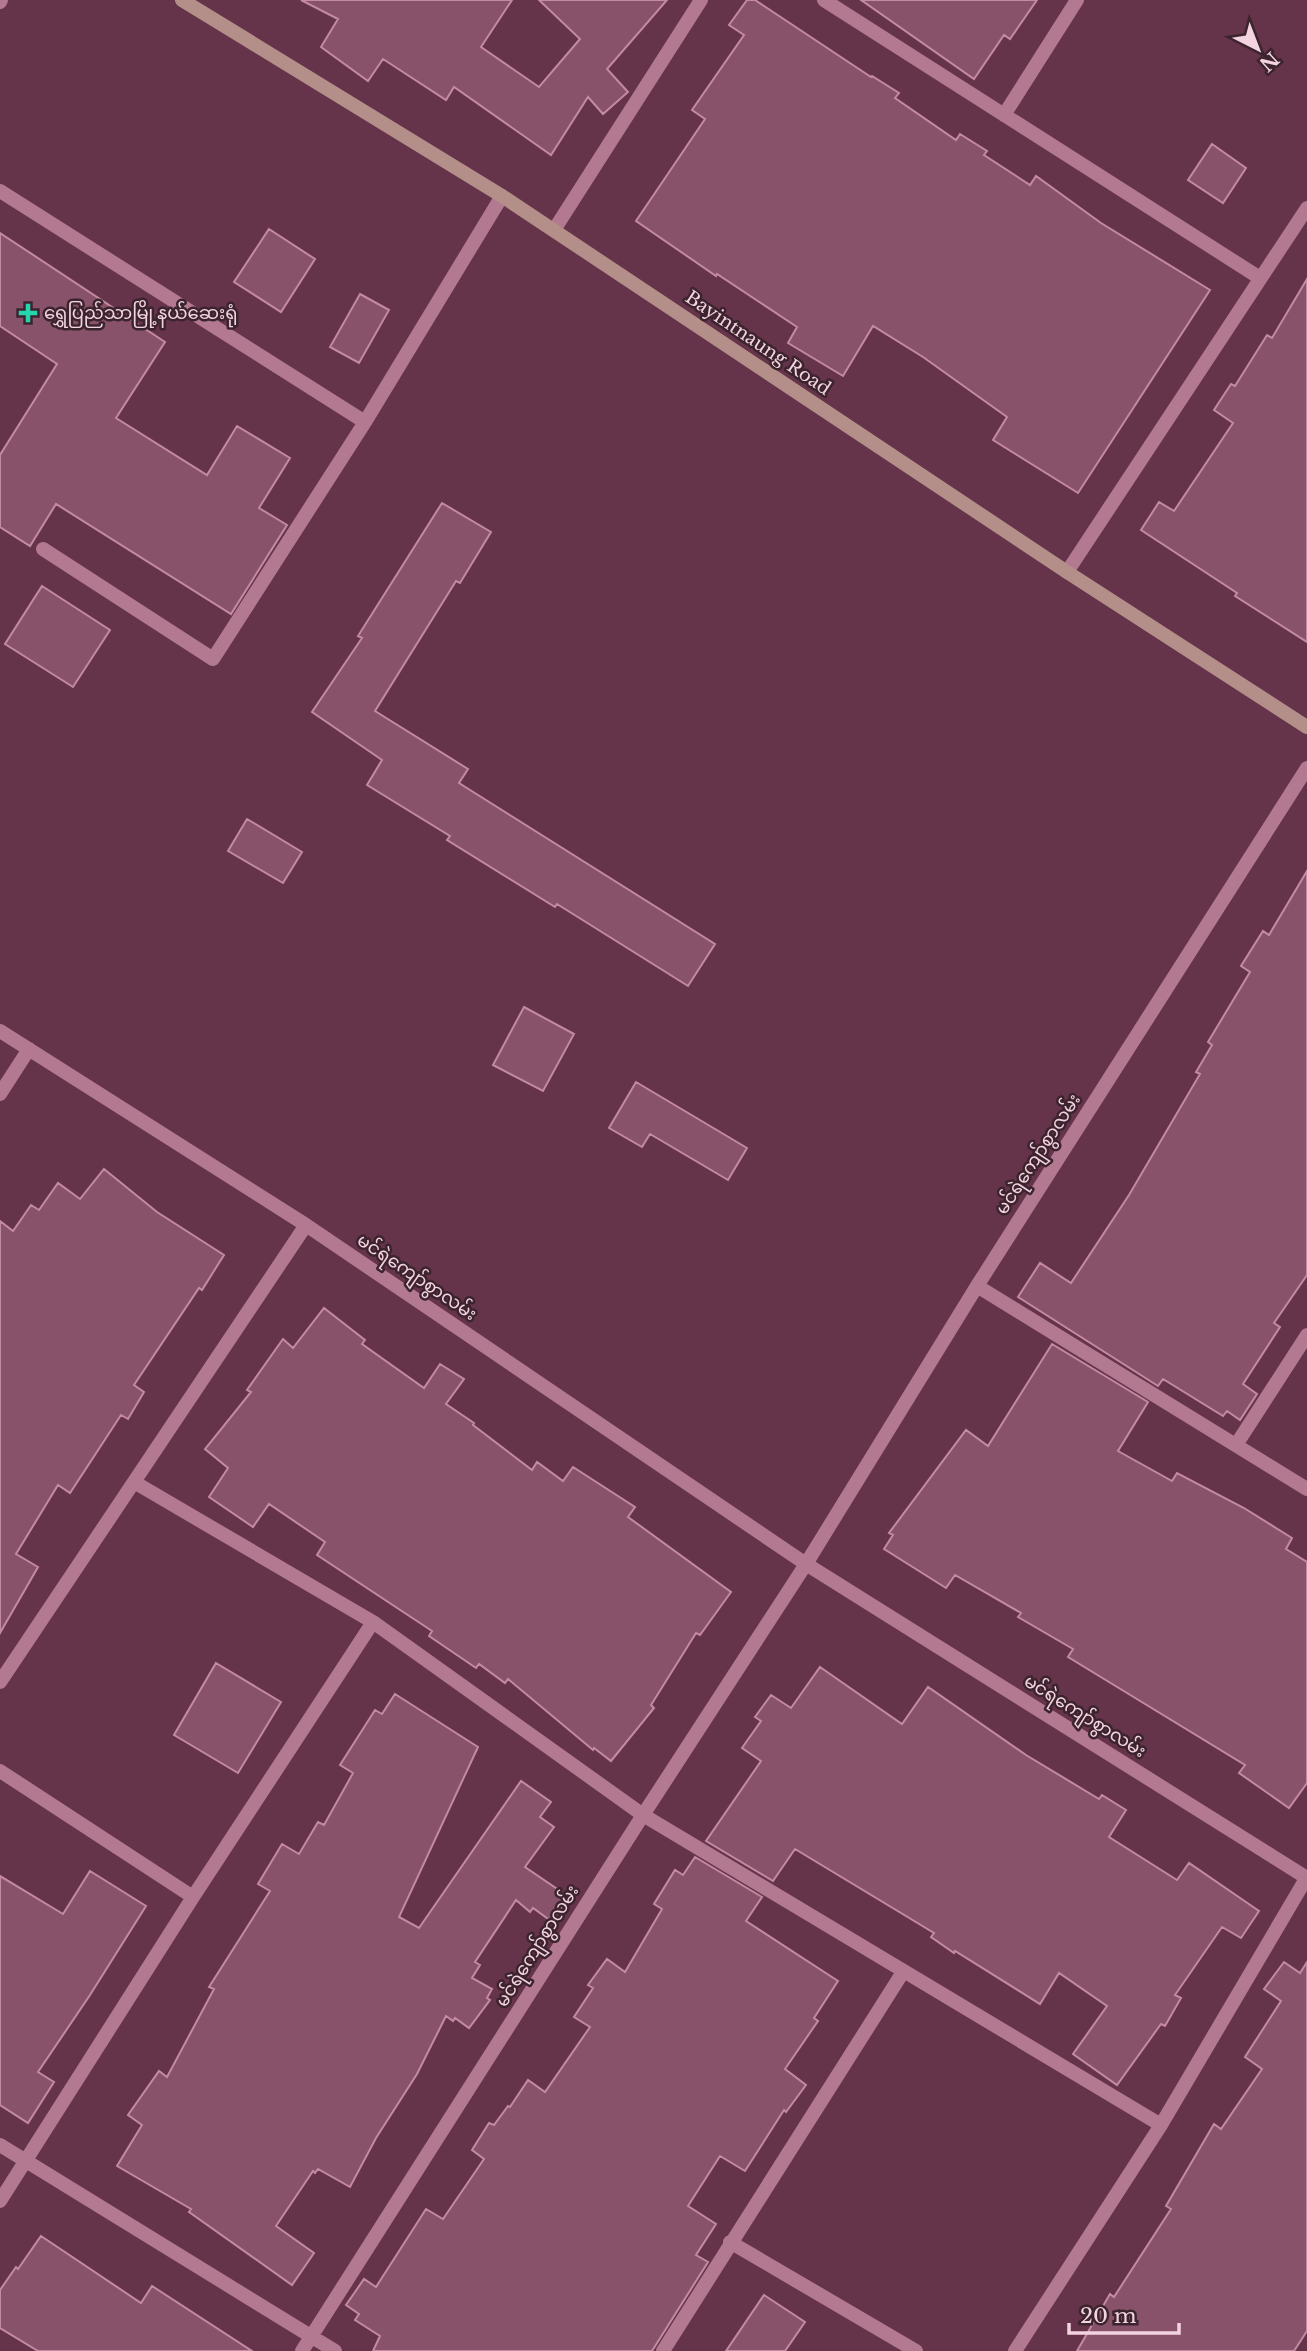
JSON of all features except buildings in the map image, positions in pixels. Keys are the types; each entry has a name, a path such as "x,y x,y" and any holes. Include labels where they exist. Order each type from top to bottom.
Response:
{"street":[{"name":"Bayintnaung Road","path":"182,0 502,196 1067,572 1307,727"},
{"path":"554,230 701,0"},
{"path":"824,0 1261,278"},
{"path":"1004,115 1077,0"},
{"path":"0,191 365,422"},
{"path":"43,549 213,659 365,422 502,196"},
{"path":"1067,572 1307,208"},
{"name":"မင်ရဲကျော်စွာလမ်း","path":"302,2351 806,1564 977,1286 1307,768"},
{"name":"မင်ရဲကျော်စွာလမ်း","path":"0,1031 306,1225 806,1564 1307,1878"},
{"path":"0,1094 29,1049"},
{"path":"0,1682 306,1225"},
{"path":"977,1286 1307,1489"},
{"path":"1236,1445 1307,1335"},
{"path":"134,1482 373,1622 643,1815 1161,2125"},
{"path":"0,2201 193,1897 373,1622"},
{"path":"0,1771 193,1897"},
{"path":"1015,2351 1161,2125 1307,1878"},
{"path":"663,2351 902,1972"},
{"path":"0,2145 335,2351"},
{"path":"730,2242 916,2351"}],"place":[{"name":"ရွှေပြည်သာမြို့နယ်ဆေးရုံ","path":"28,313"}]}
